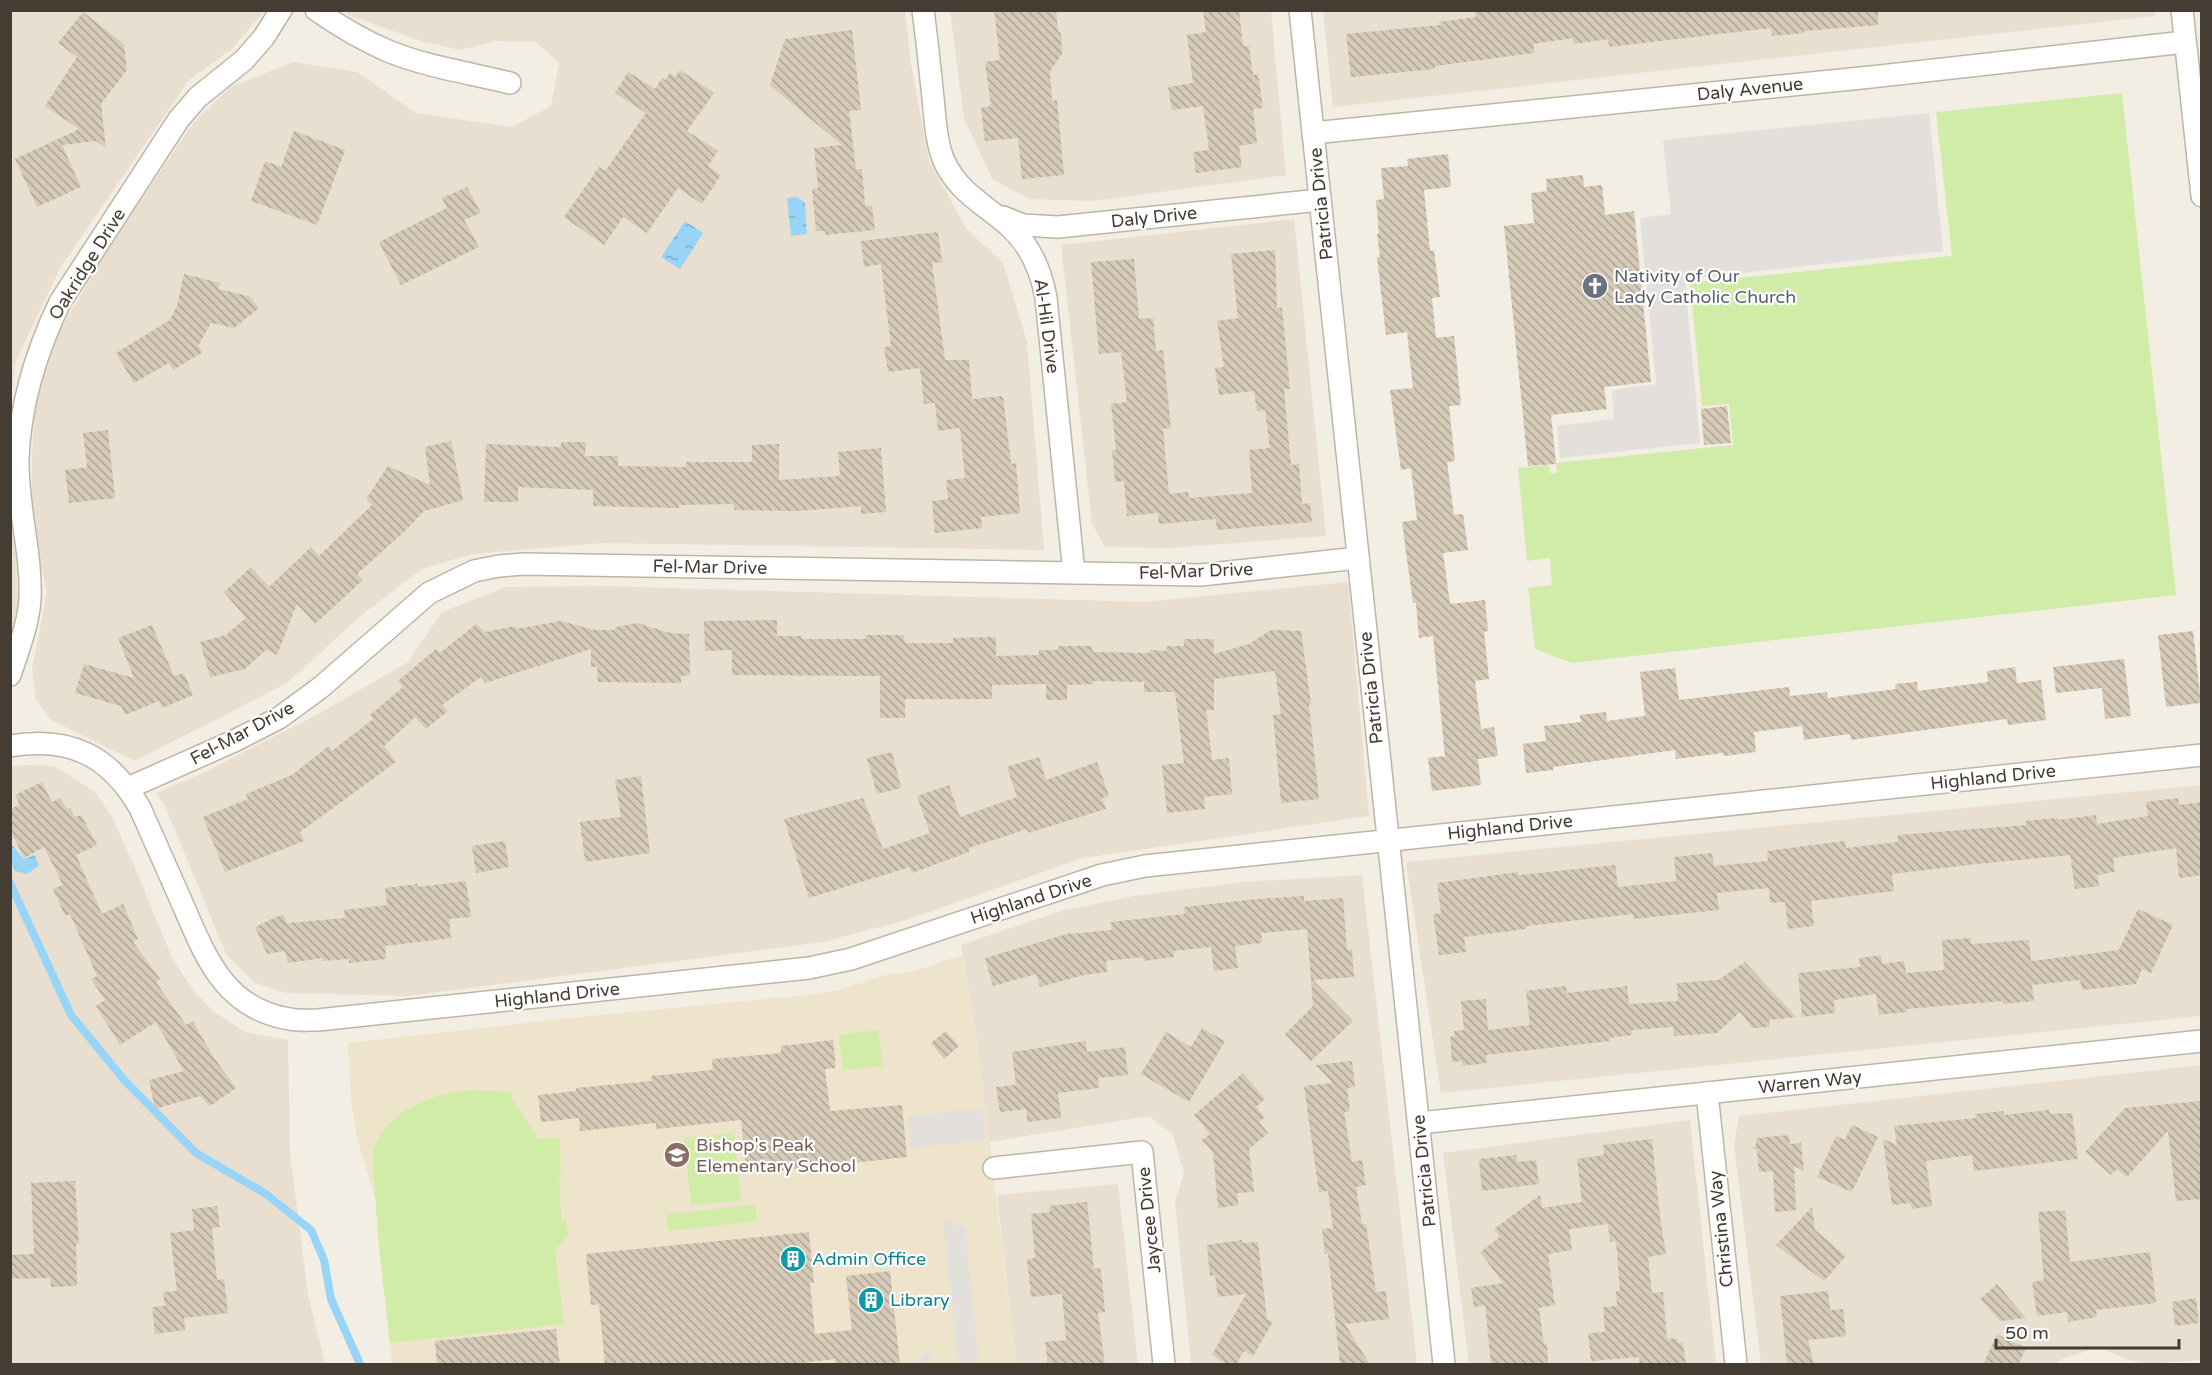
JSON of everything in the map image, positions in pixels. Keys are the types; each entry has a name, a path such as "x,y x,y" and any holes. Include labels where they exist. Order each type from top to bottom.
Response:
{"street":[{"name":"Oakridge Drive","path":"10,675 30,601 18,462 22,412 33,367 50,323 60,302 179,119 198,97 244,60 264,37 281,10"},
{"path":"315,10 355,36 390,52 510,82"},
{"name":"Al-Hil Drive","path":"923,10 936,128 944,161 963,191 1008,225 1022,240 1034,258 1042,277 1074,573"},
{"name":"Patricia Drive","path":"1300,10 1444,1365"},
{"path":"2182,10 2202,196"},
{"name":"Daly Avenue","path":"1313,133 2186,42"},
{"name":"Daly Drive","path":"990,213 1023,225 1058,227 1320,200"},
{"name":"Fel-Mar Drive","path":"129,788 234,741 279,718 320,688 429,592 474,571 499,566 524,564 1201,575 1358,558"},
{"name":"Highland Drive","path":"10,746 31,742 54,743 76,748 96,758 114,772 129,788 140,808 204,954 219,978 239,998 263,1012 291,1019 318,1020 809,968 851,959 1102,875 1145,866 2202,755"},
{"name":"Warren Way","path":"1419,1123 2202,1041"},
{"name":"Christina Way","path":"1707,1093 1736,1365"},
{"name":"Jaycee Drive","path":"994,1168 1142,1152 1164,1365"}],"shaded area":[{"path":"2154,10 2155,16 1333,107 1323,11"},
{"path":"11,11 264,11 232,49 189,80 60,268 15,363 11,402"},
{"path":"344,11 905,11 911,64 929,161 966,228 1003,263 1027,342 1044,550 603,543 472,554 422,569 364,613 287,683 135,761 51,720 36,700 32,669 47,592 32,526 35,402 55,338 109,247 194,122 231,87 293,62 357,72 416,113 512,127 551,106 559,63 536,42 496,41 460,50 421,41 351,16"},
{"path":"950,11 1271,11 1286,175 1093,201 1030,199 992,179 964,118"},
{"path":"1929,113 1943,251 1685,279 1700,443 1560,458 1557,426 1614,419 1612,390 1656,384 1640,218 1671,214 1663,140"},
{"path":"1294,219 1326,536 1171,548 1105,547 1092,524 1061,245"},
{"path":"10,514 16,558 18,608 11,633"},
{"path":"1348,582 1369,816 1083,858 903,921 823,942 407,996 286,993 255,983 226,954 165,806 156,793 205,772 320,713 408,662 442,612 506,587 603,586 1144,602"},
{"path":"55,766 96,793 112,817 173,960 194,991 213,1011 245,1032 288,1040 290,1152 308,1295 325,1364 11,1364 11,767"},
{"path":"2201,785 2201,1016 1441,1093 1406,862"},
{"path":"1362,875 1417,1364 1191,1364 1175,1202 1184,1173 1173,1135 1149,1116 989,1142 980,1061 961,945 1061,911 1134,896 1244,882"},
{"name":"Bishop's Peak Elementary School","path":"962,955 980,1061 1016,1364 392,1364 375,1197 358,1141 351,1102 348,1043 807,995 839,990 888,974 912,972"},
{"path":"2201,1065 2201,1360 2147,1364 2126,1359 2099,1347 2059,1360 2057,1364 1761,1364 1734,1145 1739,1116"},
{"path":"982,1108 986,1140 911,1148 908,1116"},
{"path":"1690,1120 1716,1364 1469,1364 1443,1153"},
{"path":"1118,1184 1138,1364 1016,1364 997,1195"},
{"path":"943,1218 965,1228 979,1364 958,1364"},
{"path":"930,1349 932,1364 915,1364 915,1363"}],"green space":[{"path":"2122,93 2176,595 1572,663 1535,649 1528,588 1552,585 1550,558 1527,561 1518,468 1549,465 1550,473 1557,473 1556,463 1733,445 1729,404 1702,406 1690,283 1952,256 1936,112"},
{"path":"878,1030 883,1066 843,1070 839,1035"},
{"path":"471,1090 511,1092 511,1097 538,1139 559,1137 561,1215 562,1221 566,1221 568,1236 555,1250 564,1324 390,1343 377,1226 374,1149 380,1135 400,1114 442,1095"},
{"path":"734,1133 741,1200 691,1205 684,1138"},
{"path":"755,1205 757,1221 668,1231 666,1214"}],"water":[{"path":"797,197 805,203 807,234 791,236 787,198"},
{"path":"685,221 703,233 680,269 661,257"},
{"path":"11,844 24,859 35,855 39,866 27,874 15,871 11,862"}],"building":[{"path":"994,10 1056,10 1062,54 1050,71 1052,101 1057,100 1064,175 1022,179 1018,138 985,141 981,108 991,106 985,62 1000,60"},
{"path":"1203,10 1239,10 1243,46 1249,46 1253,75 1258,74 1263,108 1253,109 1257,143 1239,146 1242,167 1196,173 1193,152 1209,150 1203,106 1172,110 1168,87 1193,83 1187,35 1206,32"},
{"path":"1475,10 1878,10 1878,25 1772,36 1771,28 1609,47 1608,39 1574,44 1573,38 1533,44 1534,53 1435,66 1435,69 1351,77 1346,34 1440,25 1439,22 1476,17"},
{"path":"83,12 124,44 127,70 101,104 106,148 96,141 62,145 81,187 37,207 15,159 79,129 45,106 77,57 58,43"},
{"path":"852,30 861,110 849,111 856,169 862,169 865,206 872,206 875,230 825,235 825,231 816,231 812,189 818,188 814,148 842,145 770,85 785,39"},
{"path":"680,70 714,93 687,131 718,151 708,166 721,175 702,204 678,188 647,233 623,217 604,245 564,217 599,167 605,171 646,113 615,93 628,72 655,89 662,78 665,80 670,73 675,77"},
{"path":"294,131 345,150 317,225 251,201 265,161 281,167"},
{"path":"1448,154 1451,187 1424,190 1430,251 1434,250 1440,297 1432,298 1436,338 1454,336 1461,405 1449,406 1455,461 1447,462 1454,515 1463,514 1468,550 1443,553 1450,604 1485,600 1488,631 1484,632 1489,679 1475,681 1481,729 1494,727 1498,756 1478,759 1481,785 1432,791 1428,758 1445,756 1433,636 1419,638 1416,603 1413,603 1402,522 1417,520 1411,468 1401,470 1390,390 1413,388 1407,332 1386,335 1377,257 1380,257 1376,200 1384,199 1381,168 1408,166 1407,159"},
{"name":"Nativity of Our Lady Catholic Church","path":"1583,175 1584,187 1602,185 1605,215 1634,211 1651,382 1604,387 1607,409 1551,415 1556,464 1528,466 1504,226 1534,223 1531,193 1547,191 1546,179"},
{"path":"467,187 481,213 464,220 479,247 401,285 379,242 447,208 442,198"},
{"path":"938,232 942,262 932,263 945,360 969,360 972,399 1003,396 1011,464 1016,463 1020,513 981,517 982,528 935,533 932,501 948,499 946,480 965,478 960,428 938,431 935,403 924,404 920,368 888,372 884,347 891,346 881,264 864,267 861,241"},
{"path":"1275,250 1277,308 1282,308 1290,389 1284,389 1291,465 1299,464 1302,504 1310,503 1312,522 1217,530 1216,519 1159,524 1158,513 1127,516 1124,481 1115,482 1112,450 1116,450 1111,404 1127,402 1121,352 1099,354 1091,262 1134,259 1139,319 1153,318 1156,351 1163,350 1171,428 1163,429 1169,494 1188,492 1189,498 1252,493 1249,450 1270,448 1265,410 1257,411 1254,391 1219,395 1215,368 1224,367 1217,321 1238,318 1231,254"},
{"path":"184,274 220,283 218,289 249,296 259,308 234,328 211,323 198,346 203,352 173,370 169,363 134,383 116,353 170,320 177,306"},
{"path":"1727,406 1731,443 1704,445 1701,409"},
{"path":"108,430 115,498 69,503 65,470 87,467 83,433"},
{"path":"451,441 463,500 424,511 357,574 363,580 315,624 297,604 277,655 266,650 245,669 210,677 200,642 226,635 246,618 224,592 251,567 269,587 311,547 319,556 372,505 366,499 388,466 430,485 425,447"},
{"path":"561,442 586,442 585,456 618,456 618,466 686,467 686,462 752,462 752,445 779,444 779,480 840,476 838,452 881,448 886,512 861,514 861,506 798,511 734,510 734,504 679,505 679,508 593,506 593,490 518,487 518,502 484,502 486,444 561,447"},
{"path":"777,620 777,636 802,636 802,639 865,639 865,635 904,635 905,643 953,643 953,638 996,637 996,656 1039,655 1039,650 1058,650 1058,646 1092,646 1093,652 1150,653 1150,650 1166,651 1166,646 1184,646 1184,639 1214,639 1214,654 1249,644 1271,630 1301,631 1311,704 1309,705 1319,799 1281,803 1273,715 1281,714 1275,671 1214,679 1214,710 1206,710 1212,760 1229,758 1232,794 1204,797 1205,809 1167,813 1162,765 1184,763 1175,692 1144,692 1144,682 1093,681 1093,684 1067,685 1067,700 1046,700 1046,684 992,685 992,699 905,699 905,718 880,718 880,676 732,675 732,650 705,651 704,621"},
{"path":"561,621 595,630 615,630 616,627 637,623 670,633 689,634 690,675 681,676 681,683 598,682 597,667 591,667 591,649 485,683 481,677 442,705 448,711 426,729 415,717 384,746 396,762 300,832 304,841 225,872 203,817 248,799 246,794 292,775 329,746 332,751 373,719 370,715 403,687 398,681 436,649 440,653 476,624 485,632"},
{"path":"152,625 174,676 184,673 193,695 162,708 159,701 125,715 121,706 75,693 84,664 134,678 118,638"},
{"path":"2193,631 2201,703 2166,707 2158,635"},
{"path":"2124,659 2131,716 2105,719 2102,688 2056,693 2053,667"},
{"path":"2015,667 2017,683 2041,680 2046,720 2008,725 2007,719 1851,740 1850,734 1804,740 1802,726 1754,732 1756,752 1724,756 1723,753 1676,759 1675,750 1553,767 1553,770 1526,773 1523,744 1546,741 1544,726 1581,722 1580,715 1606,712 1607,721 1645,716 1640,672 1675,668 1679,700 1789,687 1790,696 1827,692 1828,698 1896,689 1895,684 1917,682 1918,691 1988,682 1987,671"},
{"path":"892,752 901,788 877,794 867,758"},
{"path":"1039,757 1046,780 1097,762 1109,796 1102,798 1106,809 1028,833 1027,829 969,848 969,852 912,873 910,867 809,898 784,819 863,798 883,849 930,833 917,796 949,785 960,817 1017,797 1007,767"},
{"path":"641,776 650,853 585,862 580,822 621,817 615,780"},
{"path":"42,782 52,802 60,798 67,810 70,808 75,817 81,815 97,845 76,855 102,914 123,904 138,939 133,942 160,979 156,982 186,1025 193,1021 212,1055 236,1088 210,1106 200,1096 155,1109 149,1080 184,1071 156,1022 120,1045 96,1006 105,1000 91,979 97,976 70,914 65,916 53,889 63,885 44,847 24,858 10,830 10,809 20,805 15,795"},
{"path":"2178,798 2179,805 2202,802 2202,875 2179,878 2176,848 2113,858 2115,872 2097,875 2099,886 2075,889 2070,855 1977,864 1892,874 1894,891 1811,901 1814,926 1788,929 1785,902 1770,903 1769,888 1717,893 1719,910 1634,919 1633,914 1526,926 1526,929 1464,937 1466,952 1439,955 1433,914 1441,913 1437,883 1518,872 1519,875 1615,865 1618,887 1676,881 1674,857 1712,853 1714,866 1768,861 1767,851 1845,841 1846,848 1898,842 1898,835 2026,825 2025,821 2096,815 2097,824 2148,816 2146,802"},
{"path":"505,841 509,867 476,873 472,846"},
{"path":"466,881 471,917 449,919 451,938 385,946 386,959 349,963 349,959 322,961 323,958 288,963 285,951 267,954 255,927 283,914 287,923 345,918 344,910 387,905 385,888 417,884 418,887"},
{"path":"1304,896 1304,901 1343,898 1347,950 1352,950 1354,977 1313,980 1353,1021 1311,1061 1285,1034 1313,1006 1307,929 1261,933 1262,943 1235,946 1238,968 1214,971 1211,947 1174,951 1174,957 1144,961 1143,957 1106,961 1107,972 1084,975 1040,987 1036,974 993,986 985,958 1070,933 1112,930 1111,922 1185,914 1184,907"},
{"path":"2138,909 2173,925 2151,973 2142,969 2136,984 2082,990 2080,980 2032,985 2034,1001 2003,1004 2003,1001 1906,1009 1907,1012 1879,1015 1876,994 1834,1000 1835,1013 1802,1017 1798,973 1860,967 1859,958 1881,955 1882,964 1904,961 1906,973 1944,970 1942,940 1971,938 1971,944 2029,940 2031,961 2119,950"},
{"path":"1745,962 1796,1017 1769,1020 1770,1027 1752,1028 1740,1012 1717,1033 1674,1036 1673,1027 1632,1030 1632,1035 1609,1038 1610,1041 1486,1055 1487,1063 1463,1066 1462,1061 1452,1062 1450,1037 1455,1036 1454,1031 1464,1030 1461,1001 1486,999 1488,1030 1530,1025 1526,991 1566,986 1567,993 1627,986 1629,1004 1678,1001 1677,983 1718,980"},
{"path":"1202,1028 1225,1041 1189,1102 1141,1074 1166,1032 1191,1047"},
{"path":"946,1031 959,1046 944,1059 931,1043"},
{"path":"833,1040 836,1068 825,1069 830,1111 902,1105 907,1157 747,1174 741,1120 656,1129 656,1123 580,1131 579,1118 541,1122 538,1095 576,1091 576,1088 652,1081 651,1076 713,1070 712,1059 781,1053 781,1046"},
{"path":"1086,1041 1087,1052 1125,1047 1128,1075 1098,1078 1099,1088 1058,1093 1061,1118 1027,1122 1026,1109 1000,1112 996,1087 1016,1085 1012,1052"},
{"path":"1352,1061 1355,1087 1347,1088 1350,1111 1344,1112 1352,1162 1362,1160 1366,1185 1356,1187 1362,1224 1366,1224 1376,1292 1386,1291 1389,1319 1345,1324 1370,1365 1340,1365 1328,1253 1325,1254 1322,1229 1333,1228 1328,1191 1319,1192 1304,1086 1333,1083 1316,1065"},
{"path":"1243,1073 1265,1099 1256,1107 1265,1117 1259,1122 1268,1133 1249,1149 1254,1192 1237,1193 1238,1205 1218,1208 1213,1152 1202,1140 1210,1134 1194,1115"},
{"path":"2202,1101 2202,1199 2176,1201 2168,1131 2127,1177 2117,1169 2111,1175 2085,1152 2125,1108"},
{"path":"2049,1110 2050,1114 2072,1113 2078,1159 1974,1171 1972,1155 1926,1161 1932,1206 1912,1209 1911,1203 1892,1205 1883,1139 1897,1145 1894,1126 1976,1118 1975,1114 2003,1111 2004,1115"},
{"path":"1852,1125 1878,1137 1852,1192 1817,1177 1836,1136 1845,1140"},
{"path":"1789,1135 1790,1144 1801,1143 1804,1171 1794,1166 1796,1210 1775,1212 1773,1171 1759,1172 1757,1150 1750,1147 1756,1147 1756,1138"},
{"path":"1652,1139 1666,1254 1648,1257 1652,1293 1663,1292 1667,1339 1677,1338 1678,1343 1683,1343 1686,1365 1640,1365 1639,1357 1591,1361 1588,1333 1605,1332 1603,1307 1617,1306 1616,1291 1620,1291 1616,1241 1610,1242 1608,1224 1569,1229 1572,1250 1548,1254 1555,1305 1539,1308 1544,1344 1547,1344 1548,1365 1491,1365 1485,1305 1474,1307 1471,1288 1503,1283 1480,1252 1500,1237 1494,1229 1540,1195 1542,1208 1582,1202 1577,1159 1604,1155 1603,1145"},
{"path":"1516,1155 1517,1162 1536,1160 1539,1184 1482,1191 1479,1159"},
{"path":"75,1181 79,1244 76,1244 77,1286 51,1287 50,1278 10,1279 10,1255 34,1254 31,1183"},
{"path":"1087,1202 1094,1269 1100,1268 1102,1278 1105,1312 1098,1313 1105,1365 1048,1365 1045,1342 1066,1340 1062,1294 1031,1297 1027,1259 1035,1258 1031,1214 1050,1212 1049,1206"},
{"path":"217,1206 220,1227 194,1230 192,1209"},
{"path":"1812,1207 1815,1230 1846,1256 1824,1281 1776,1245"},
{"path":"2065,1210 2070,1262 2150,1252 2156,1303 2096,1310 2097,1317 2068,1322 2067,1312 2037,1316 2032,1282 2044,1280 2038,1212"},
{"path":"212,1228 217,1280 224,1279 228,1313 184,1318 185,1330 155,1334 152,1307 165,1306 163,1292 177,1291 170,1233"},
{"path":"809,1232 814,1283 810,1283 815,1334 852,1330 846,1276 890,1271 900,1365 835,1365 835,1359 784,1365 605,1365 599,1304 591,1305 586,1254"},
{"path":"1242,1240 1242,1243 1258,1242 1267,1319 1273,1322 1253,1356 1244,1351 1236,1365 1228,1365 1212,1355 1246,1294 1218,1297 1215,1275 1210,1276 1207,1245"},
{"path":"1997,1284 2026,1318 2000,1321 1980,1299"},
{"path":"1828,1291 1830,1310 1843,1309 1846,1336 1808,1340 1814,1365 1787,1365 1780,1296"},
{"path":"2196,1298 2199,1323 2175,1326 2172,1302"},
{"path":"556,1329 560,1365 437,1365 435,1341"},
{"path":"1997,1334 2026,1348 2018,1365 1983,1365"}],"waterway":[{"path":"10,883 71,1015 125,1081 196,1153 266,1194 311,1230 324,1260 331,1299 360,1364"}],"place":[{"name":"Nativity of Our Lady Catholic Church","path":"1595,286"},
{"name":"Bishop's Peak Elementary School","path":"677,1155"},
{"name":"Admin Office","path":"793,1259"},
{"name":"Library","path":"871,1300"}]}
